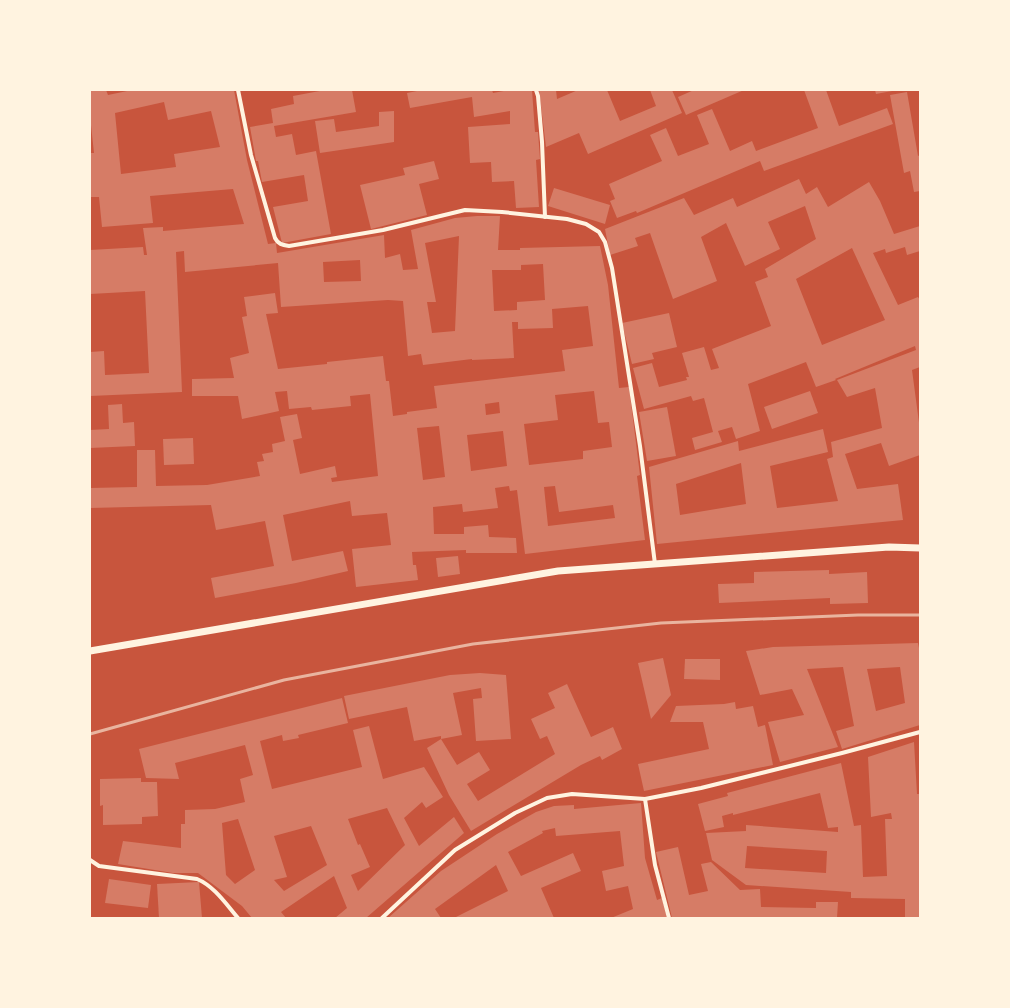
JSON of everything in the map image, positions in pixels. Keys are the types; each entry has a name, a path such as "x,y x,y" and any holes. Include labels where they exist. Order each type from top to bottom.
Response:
{"street":[{"path":"238,90 252,154 274,238 282,245 289,246 383,230 465,210 502,212 566,219 586,224 599,232 605,242 612,268 640,446 655,564"},
{"path":"536,90 538,96 542,142 545,217"},
{"path":"90,651 558,571 889,547 920,548"},
{"path":"382,918 455,850 515,813 547,798 572,794 645,799 716,784 920,732"},
{"path":"645,799 655,865 669,918"},
{"path":"90,860 100,866 197,879 210,887 238,918"}],"building":[{"path":"90,90 106,90 108,95 132,90 234,90 247,160 268,244 276,243 277,253 384,235 385,258 400,254 403,270 418,269 411,230 455,218 477,216 500,216 498,250 600,246 608,285 619,388 629,387 640,475 637,476 645,540 525,554 517,490 510,491 509,486 495,488 498,508 463,512 462,504 433,507 434,534 464,534 464,527 488,525 489,537 516,538 517,553 466,553 466,550 412,552 413,565 416,565 418,580 356,587 352,549 391,545 387,513 352,516 350,501 283,515 292,561 343,551 348,571 296,583 215,598 211,578 274,566 265,521 216,530 211,505 90,508 90,488 137,487 137,450 155,450 156,486 207,485 260,476 257,462 264,461 262,454 273,452 272,444 285,441 280,417 297,414 302,438 293,440 300,474 335,466 337,477 331,478 332,482 378,476 370,394 350,396 351,406 312,410 311,407 289,409 287,391 275,392 279,411 242,419 238,396 192,396 192,379 234,378 230,358 249,353 242,317 247,316 244,297 275,293 278,313 266,314 278,369 383,356 386,381 389,381 393,416 407,414 407,412 437,408 434,386 565,371 562,350 593,346 588,306 552,309 553,328 518,329 518,322 512,322 514,358 472,359 423,365 421,354 408,356 403,301 388,300 281,307 278,263 185,272 184,251 176,252 182,392 90,396 90,352 104,351 105,375 149,373 145,291 90,294 90,250 143,247 144,255 147,255 143,228 163,227 163,231 244,224 233,189 150,196 153,223 102,227 99,197 90,197 90,153 94,153 90,116","holes":["164,102 168,120 211,111 220,147 174,154 176,167 121,174 115,113","459,236 455,331 432,333 427,302 436,302 425,243","360,260 361,281 324,282 323,262","543,264 545,300 517,302 517,310 494,311 492,270 521,270 521,265","594,391 598,423 609,422 612,447 583,451 583,459 529,465 524,424 558,420 555,395","499,402 500,413 486,415 485,404","439,426 445,477 423,480 417,428","503,431 507,466 471,471 467,435","555,486 559,512 613,505 615,518 548,526 544,487"]},
{"path":"325,90 352,90 356,112 274,126 276,137 292,134 296,155 316,151 331,234 282,243 273,207 308,201 304,175 262,182 258,161 256,161 250,127 273,123 271,109 294,104 293,96"},
{"path":"422,90 492,90 493,93 509,90 532,90 535,132 538,132 540,159 536,160 539,207 516,208 514,181 492,182 491,162 470,163 468,127 510,124 510,111 474,117 472,97 410,108 407,93"},
{"path":"539,90 556,90 557,99 578,90 607,90 620,121 656,106 650,90 672,90 682,113 588,154 579,133 546,147"},
{"path":"694,90 744,90 686,115 678,97"},
{"path":"804,90 826,90 839,126 887,108 893,124 764,171 760,161 637,213 636,211 617,218 610,201 615,199 609,184 662,161 650,135 666,128 678,156 709,144 697,115 712,109 730,151 752,141 756,151 818,128"},
{"path":"875,90 892,90 892,91 876,94"},
{"path":"907,92 918,156 920,155 920,191 914,192 910,171 904,173 890,95"},
{"path":"394,111 394,142 320,153 315,121 334,119 336,132 379,126 379,112"},
{"path":"434,161 439,179 419,184 427,215 371,229 360,185 405,175 403,168"},
{"path":"799,179 806,194 817,187 828,207 869,182 880,201 894,234 920,226 920,251 907,255 905,247 886,253 885,249 873,253 898,305 918,297 920,300 920,367 912,370 920,430 920,455 889,466 881,443 845,454 857,489 898,484 903,520 657,544 649,467 738,441 739,451 823,429 828,452 770,466 777,508 838,501 827,459 833,457 831,442 882,428 875,388 847,397 837,380 916,350 915,346 816,387 806,362 748,384 760,431 736,439 732,427 718,431 722,442 695,450 692,438 713,432 704,398 693,401 691,396 644,409 633,368 652,363 659,387 687,380 686,377 689,377 682,353 704,347 711,370 719,368 712,349 771,326 755,282 768,277 765,269 816,239 805,206 768,222 780,249 745,266 726,223 701,237 717,281 673,299 650,233 635,238 638,246 610,255 605,229 684,198 694,215 733,198 737,207","holes":["852,248 885,320 822,345 796,279","741,463 746,504 680,515 676,484"]},
{"path":"554,188 610,205 605,224 548,206"},
{"path":"669,313 677,347 652,353 654,359 632,364 622,323"},
{"path":"810,391 818,413 772,429 764,407"},
{"path":"122,404 123,423 134,422 135,446 90,448 90,430 109,429 108,405"},
{"path":"667,407 676,456 647,461 639,412"},
{"path":"193,438 194,464 164,465 163,439"},
{"path":"458,556 460,574 438,577 436,558"},
{"path":"829,570 829,574 867,572 868,603 830,604 830,598 719,603 718,584 754,583 754,572"},
{"path":"918,643 920,653 920,725 842,749 836,731 854,726 843,667 807,669 838,747 780,762 768,722 804,715 792,689 760,695 746,651 773,647","holes":["900,667 905,703 876,711 867,669"]},
{"path":"663,658 671,695 651,719 638,663"},
{"path":"685,659 720,659 720,680 684,679"},
{"path":"480,673 506,675 511,739 476,741 473,699 482,698 481,688 453,693 462,735 441,739 441,736 414,741 407,707 349,719 344,696 450,675"},
{"path":"567,684 591,737 613,727 622,749 602,760 600,756 581,765 471,831 449,795 427,748 441,739 457,765 479,752 490,770 467,784 478,801 555,754 547,736 540,739 531,719 555,708 548,693"},
{"path":"342,698 348,723 298,735 299,738 283,741 282,735 260,741 272,789 362,767 353,730 369,726 383,779 424,767 443,797 426,808 422,802 404,818 419,846 454,817 464,833 366,918 335,918 347,908 334,876 281,912 286,918 252,918 242,906 198,873 173,873 118,864 123,841 181,848 181,824 185,824 185,810 215,809 245,802 240,779 253,775 245,745 175,763 179,779 146,778 139,749","holes":["387,808 405,845 358,891 351,875 370,867 360,844 358,845 348,819","238,819 255,870 235,884 226,875 222,823","311,826 327,865 284,891 274,880 287,877 274,836"]},
{"path":"735,702 736,709 753,706 758,727 765,725 773,765 644,791 638,764 709,749 703,722 670,722 676,706 724,704"},
{"path":"914,742 917,794 920,794 920,918 905,918 905,899 851,898 851,892 746,885 712,860 706,833 746,831 746,825 838,832 838,827 828,828 820,793 733,815 733,813 722,816 724,827 705,831 698,804 728,796 727,793 841,763 854,826 861,825 863,877 887,876 885,819 892,819 891,813 871,817 868,757","holes":["747,846 827,851 826,873 745,868"]},
{"path":"141,778 141,782 157,782 158,816 142,817 142,824 103,825 103,805 100,806 100,779"},
{"path":"641,803 645,858 657,900 662,898 667,918 611,918 633,909 628,886 606,891 602,871 624,866 620,831 556,836 555,828 542,831 543,833 508,852 521,876 573,853 581,871 541,888 554,918 454,918 508,891 496,865 435,909 441,918 388,918 441,871 497,834 536,812 554,806 574,805 574,809"},
{"path":"678,847 689,895 708,891 701,864 711,862 740,890 760,889 761,907 816,908 816,902 838,902 837,918 672,918 656,852"},
{"path":"109,879 151,885 148,908 105,903"},
{"path":"199,882 202,918 159,918 157,884"}],"railway":[{"path":"90,734 284,680 473,644 661,623 858,615 920,615"}]}
